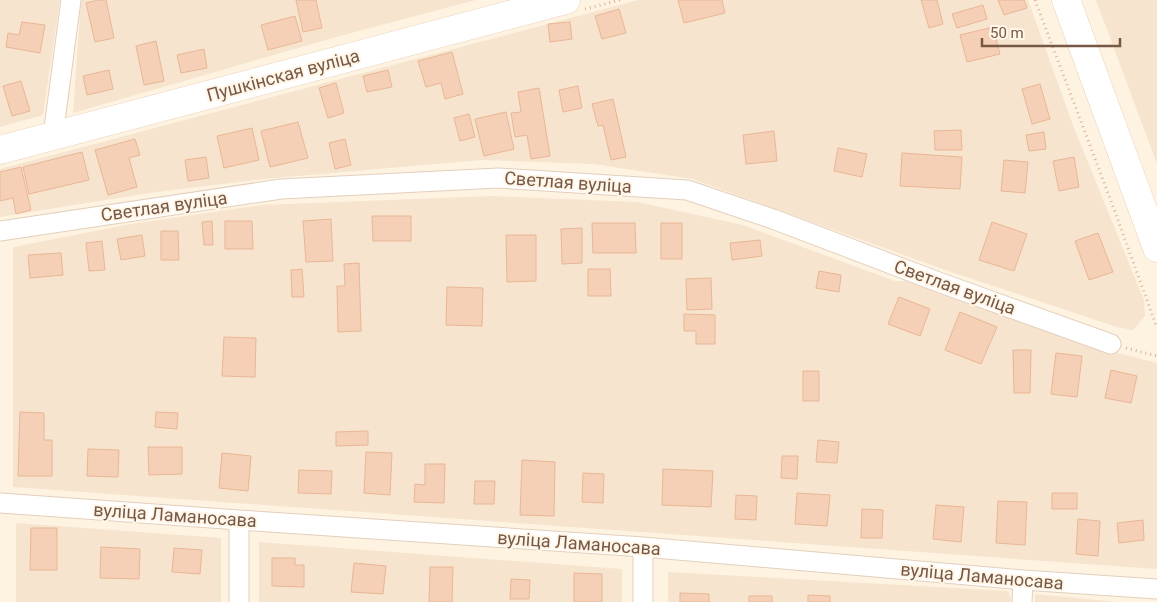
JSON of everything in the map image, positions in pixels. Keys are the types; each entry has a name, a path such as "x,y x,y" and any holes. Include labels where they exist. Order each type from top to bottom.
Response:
{"main road":[{"name":"Пушкінская вуліца","path":"0,150 566,0"},
{"path":"1066,0 1157,248"}],"street":[{"path":"53,136 71,0"},
{"name":"Светлая вуліца","path":"0,230 282,189 498,178 687,190 773,219 941,283 1111,344"},
{"name":"вуліца Ламаносава","path":"0,503 643,547 1023,580 1157,589"},
{"path":"239,520 239,602"},
{"path":"643,547 643,602"},
{"path":"1022,602 1023,580"}],"path":[{"path":"1035,0 1157,328"},
{"path":"1111,344 1157,356"}],"shaded area":[{"path":"0,0 60,0 43,115 0,127"},
{"path":"81,0 476,0 340,36 73,113"},
{"path":"638,0 1028,0 1074,128 1144,300 1145,316 1133,330 1117,327 951,272 692,179 594,164 481,160 264,179 149,193 0,217 0,169"},
{"path":"1096,0 1157,0 1157,164"},
{"path":"492,196 637,202 743,225 895,281 909,281 1103,349 1157,363 1157,569 13,487 13,247 131,224 262,205"},
{"path":"16,523 221,538 221,602 16,602"},
{"path":"259,542 622,569 622,602 259,602"},
{"path":"668,572 1008,591 1012,602 668,602"},
{"path":"1035,594 1118,602 1035,602"}],"building":[{"path":"106,0 114,38 95,42 86,3"},
{"path":"296,0 316,0 322,28 303,32"},
{"path":"678,0 722,0 725,13 684,23"},
{"path":"921,0 937,0 943,24 929,28"},
{"path":"998,0 1024,0 1027,8 1004,15"},
{"path":"983,5 987,19 957,28 952,14"},
{"path":"619,9 626,33 602,39 595,16"},
{"path":"295,16 302,41 268,50 261,25"},
{"path":"22,22 45,25 40,53 6,47 8,33 19,35"},
{"path":"570,22 572,39 550,42 548,24"},
{"path":"993,27 1000,54 967,62 960,35"},
{"path":"156,41 164,81 144,85 136,46"},
{"path":"204,49 207,68 181,73 177,55"},
{"path":"452,52 463,94 445,99 441,83 426,87 418,61"},
{"path":"109,70 113,89 87,95 83,76"},
{"path":"388,70 392,87 367,92 363,76"},
{"path":"21,81 30,111 12,116 3,86"},
{"path":"336,83 344,113 328,118 319,88"},
{"path":"1040,84 1050,119 1032,124 1022,89"},
{"path":"578,86 582,108 563,112 559,90"},
{"path":"539,88 550,156 531,159 527,135 515,137 511,113 521,112 518,92"},
{"path":"613,99 626,157 611,160 603,125 598,126 592,104"},
{"path":"506,112 514,149 484,156 475,119"},
{"path":"469,114 475,137 460,141 454,118"},
{"path":"298,122 308,158 270,167 261,131"},
{"path":"252,128 259,160 224,168 217,136"},
{"path":"961,130 962,150 935,150 934,131"},
{"path":"774,131 777,161 746,164 743,135"},
{"path":"1044,132 1046,149 1029,151 1026,135"},
{"path":"135,139 140,155 129,158 137,187 108,195 95,150"},
{"path":"345,139 351,165 335,169 329,143"},
{"path":"838,148 867,154 862,177 834,171"},
{"path":"82,152 89,180 29,194 23,167"},
{"path":"902,153 962,157 960,189 900,186"},
{"path":"206,157 209,178 188,181 185,160"},
{"path":"1074,157 1079,187 1059,191 1053,161"},
{"path":"1004,160 1028,162 1025,193 1001,191"},
{"path":"21,167 31,210 16,214 13,198 0,201 0,172"},
{"path":"372,216 411,216 411,241 373,241"},
{"path":"331,219 333,261 306,262 303,221"},
{"path":"212,221 213,245 204,245 202,222"},
{"path":"225,221 252,221 253,249 225,249"},
{"path":"992,222 1027,234 1014,271 979,260"},
{"path":"592,223 635,223 636,253 593,253"},
{"path":"661,223 682,223 682,259 661,259"},
{"path":"582,228 582,263 562,264 561,229"},
{"path":"161,231 178,231 179,260 161,260"},
{"path":"1098,233 1113,272 1089,280 1075,241"},
{"path":"142,235 145,256 121,260 117,239"},
{"path":"506,235 536,235 536,281 507,282"},
{"path":"760,240 762,256 732,260 730,243"},
{"path":"102,241 105,270 89,271 86,243"},
{"path":"61,253 63,275 30,278 28,255"},
{"path":"359,263 361,331 338,332 337,286 345,286 344,264"},
{"path":"302,269 304,297 292,297 291,270"},
{"path":"588,269 610,269 611,296 588,296"},
{"path":"819,271 841,275 839,292 816,288"},
{"path":"711,278 712,309 687,310 686,279"},
{"path":"447,287 483,288 482,326 446,325"},
{"path":"899,297 930,309 920,336 888,324"},
{"path":"960,312 997,327 981,364 945,350"},
{"path":"684,314 715,315 715,344 696,344 696,331 684,331"},
{"path":"224,337 256,338 255,377 222,376"},
{"path":"1013,350 1031,350 1030,393 1014,393"},
{"path":"1056,353 1082,356 1077,397 1051,394"},
{"path":"1111,370 1137,376 1131,403 1105,398"},
{"path":"803,371 819,371 819,401 803,401"},
{"path":"20,412 44,413 44,440 52,440 52,476 18,476"},
{"path":"156,412 178,413 177,429 155,427"},
{"path":"368,431 368,445 336,446 336,432"},
{"path":"818,440 839,442 837,463 816,462"},
{"path":"148,447 182,447 182,474 149,475"},
{"path":"88,449 119,450 118,477 87,476"},
{"path":"366,452 392,453 390,495 364,493"},
{"path":"222,453 251,456 248,491 219,488"},
{"path":"782,456 798,456 797,479 781,478"},
{"path":"522,460 555,462 554,516 520,515"},
{"path":"425,464 445,464 444,503 414,502 415,484 425,485"},
{"path":"663,469 713,471 711,507 662,505"},
{"path":"299,470 332,471 331,494 298,493"},
{"path":"583,473 604,474 603,503 582,502"},
{"path":"475,481 495,481 494,504 474,504"},
{"path":"797,493 830,495 827,526 795,524"},
{"path":"1052,493 1077,493 1077,509 1052,509"},
{"path":"736,495 757,496 756,520 735,519"},
{"path":"998,501 1027,502 1025,545 996,543"},
{"path":"936,505 964,507 961,542 933,539"},
{"path":"862,509 883,510 882,538 861,538"},
{"path":"1078,519 1100,521 1098,556 1076,554"},
{"path":"1143,520 1144,540 1119,543 1117,523"},
{"path":"31,528 57,528 57,570 30,570"},
{"path":"101,547 140,549 139,579 100,578"},
{"path":"174,548 202,550 200,574 172,572"},
{"path":"272,558 295,558 295,565 304,565 304,587 272,586"},
{"path":"354,563 386,566 383,594 351,592"},
{"path":"430,567 453,567 452,602 429,602"},
{"path":"574,573 602,574 602,602 574,602"},
{"path":"511,579 530,580 529,599 510,599"},
{"path":"680,593 709,594 709,602 680,602"},
{"path":"808,595 830,596 830,602 808,602"},
{"path":"749,596 772,596 772,602 749,602"}]}
